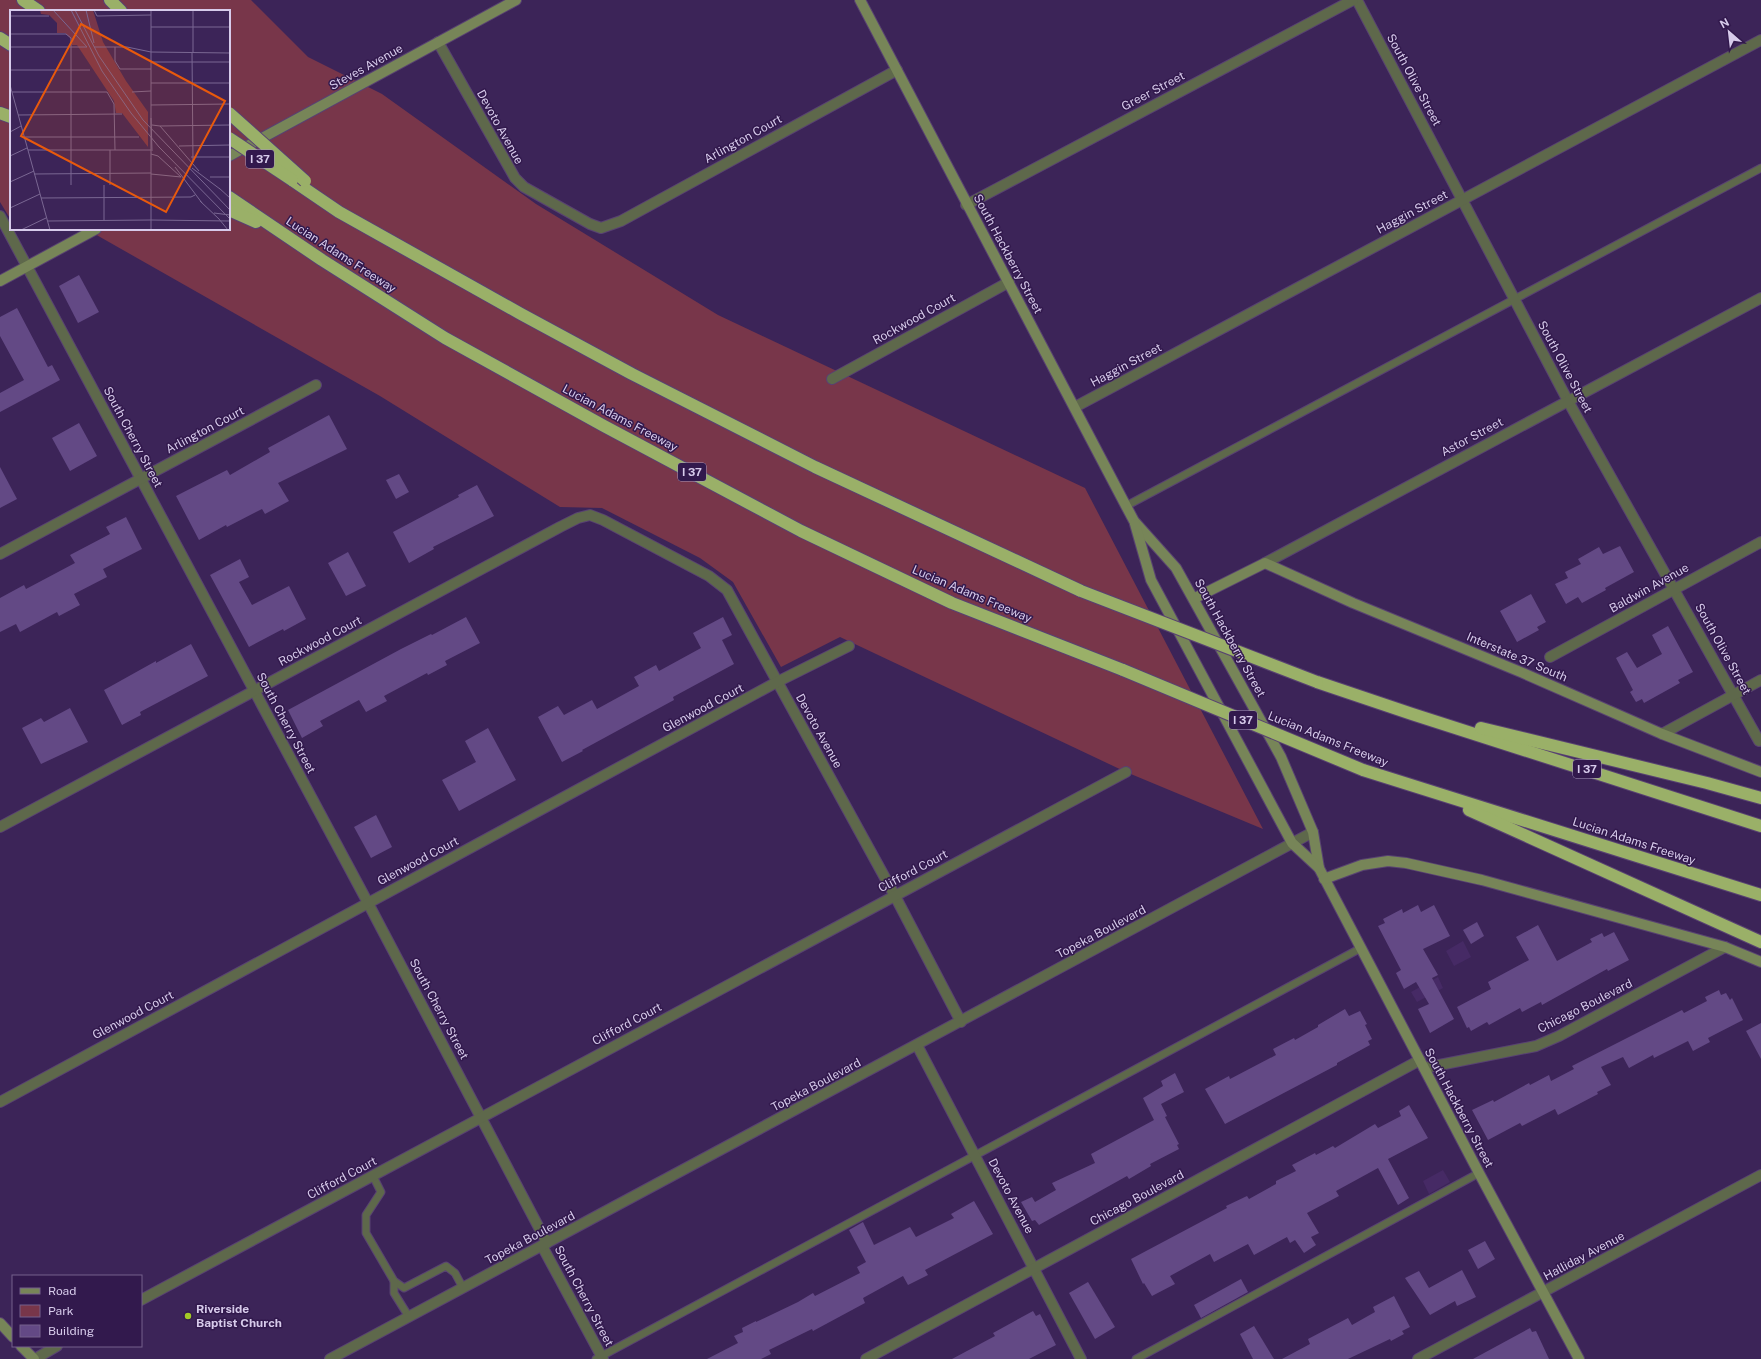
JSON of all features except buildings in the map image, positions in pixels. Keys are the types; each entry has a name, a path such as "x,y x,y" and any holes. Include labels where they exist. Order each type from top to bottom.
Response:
{"highway":[{"path":"23,0 38,10"},
{"path":"110,0 120,10"},
{"path":"0,38 10,44"},
{"path":"0,113 10,117"},
{"path":"230,114 339,212"},
{"name":"I 37","path":"230,139 339,212 521,314 632,374 815,466 1081,591 1317,682 1761,826"},
{"name":"Lucian Adams Freeway","path":"230,198 245,213 282,234 445,338 604,426 801,531 952,603 1123,670 1363,770 1761,895"},
{"path":"230,210 245,213"},
{"path":"1412,714 1444,719 1661,771 1761,798"},
{"path":"1416,786 1761,942"}],"main road":[{"name":"Steves Avenue","path":"230,155 516,0"},
{"name":"South Hackberry Street","path":"863,1 966,205 1009,282 1126,506 1134,520 1176,568 1281,757 1313,832 1319,868 1324,879 1542,1293 1579,1359"},
{"path":"0,281 94,230"},
{"name":"South Hackberry Street","path":"1134,520 1151,580 1292,844 1319,868"},
{"name":"Astor Street","path":"1194,598 1265,563"},
{"name":"Interstate 37 South","path":"1265,563 1353,603 1516,670 1662,734 1761,772"},
{"path":"1324,879 1362,865 1388,861 1406,864 1482,880 1725,947 1761,962"},
{"path":"0,1324 12,1336"},
{"path":"22,1347 34,1359"}],"street":[{"name":"Greer Street","path":"966,205 1353,0"},
{"name":"South Olive Street","path":"1357,0 1568,401 1759,741"},
{"name":"Haggin Street","path":"1075,407 1761,40"},
{"name":"Devoto Avenue","path":"438,42 515,178 524,187 590,224 601,228"},
{"name":"Arlington Court","path":"601,228 620,221 897,70"},
{"name":"South Cherry Street","path":"0,216 481,1117 600,1358"},
{"name":"Rockwood Court","path":"832,379 1009,282"},
{"name":"Astor Street","path":"1265,563 1761,298"},
{"name":"Arlington Court","path":"0,554 316,385"},
{"name":"Devoto Avenue","path":"590,515 603,520 709,576 727,590 895,896 960,1022"},
{"name":"Rockwood Court","path":"0,827 560,527 578,518 590,515"},
{"name":"Baldwin Avenue","path":"1550,657 1761,542"},
{"name":"Glenwood Court","path":"0,1102 777,682 849,646"},
{"path":"1662,734 1761,680"},
{"name":"Clifford Court","path":"142,1299 1126,772"},
{"name":"Topeka Boulevard","path":"330,1359 1313,832"},
{"name":"Chicago Boulevard","path":"866,1359 1034,1268 1422,1064 1536,1046 1559,1036 1725,947"},
{"name":"Devoto Avenue","path":"917,1045 1081,1359"},
{"name":"Halliday Avenue","path":"1418,1359 1761,1175"},
{"path":"34,1359 55,1347"}],"lane":[{"path":"1126,506 1761,168"},
{"path":"600,1358 1361,948"},
{"path":"1136,1359 1479,1173"},
{"path":"373,1176 381,1192 366,1215 366,1233 394,1281 404,1288 446,1266 455,1273 463,1288"},
{"path":"394,1281 394,1293 409,1317"}],"shaded area":[{"path":"1463,941 1471,957 1454,966 1446,951"},
{"path":"1438,977 1443,988 1417,1002 1411,992"},
{"path":"1443,1170 1450,1182 1429,1194 1423,1181"}],"green space":[{"path":"0,0 251,0 308,57 382,94 536,204 718,315 1085,488 1263,829 1126,772 840,637 781,667 733,582 700,558 602,508 560,507 380,396 88,230 230,230 230,10 10,10 10,218 0,202"}],"place":[{"name":"Riverside Baptist Church","path":"188,1316"}]}
